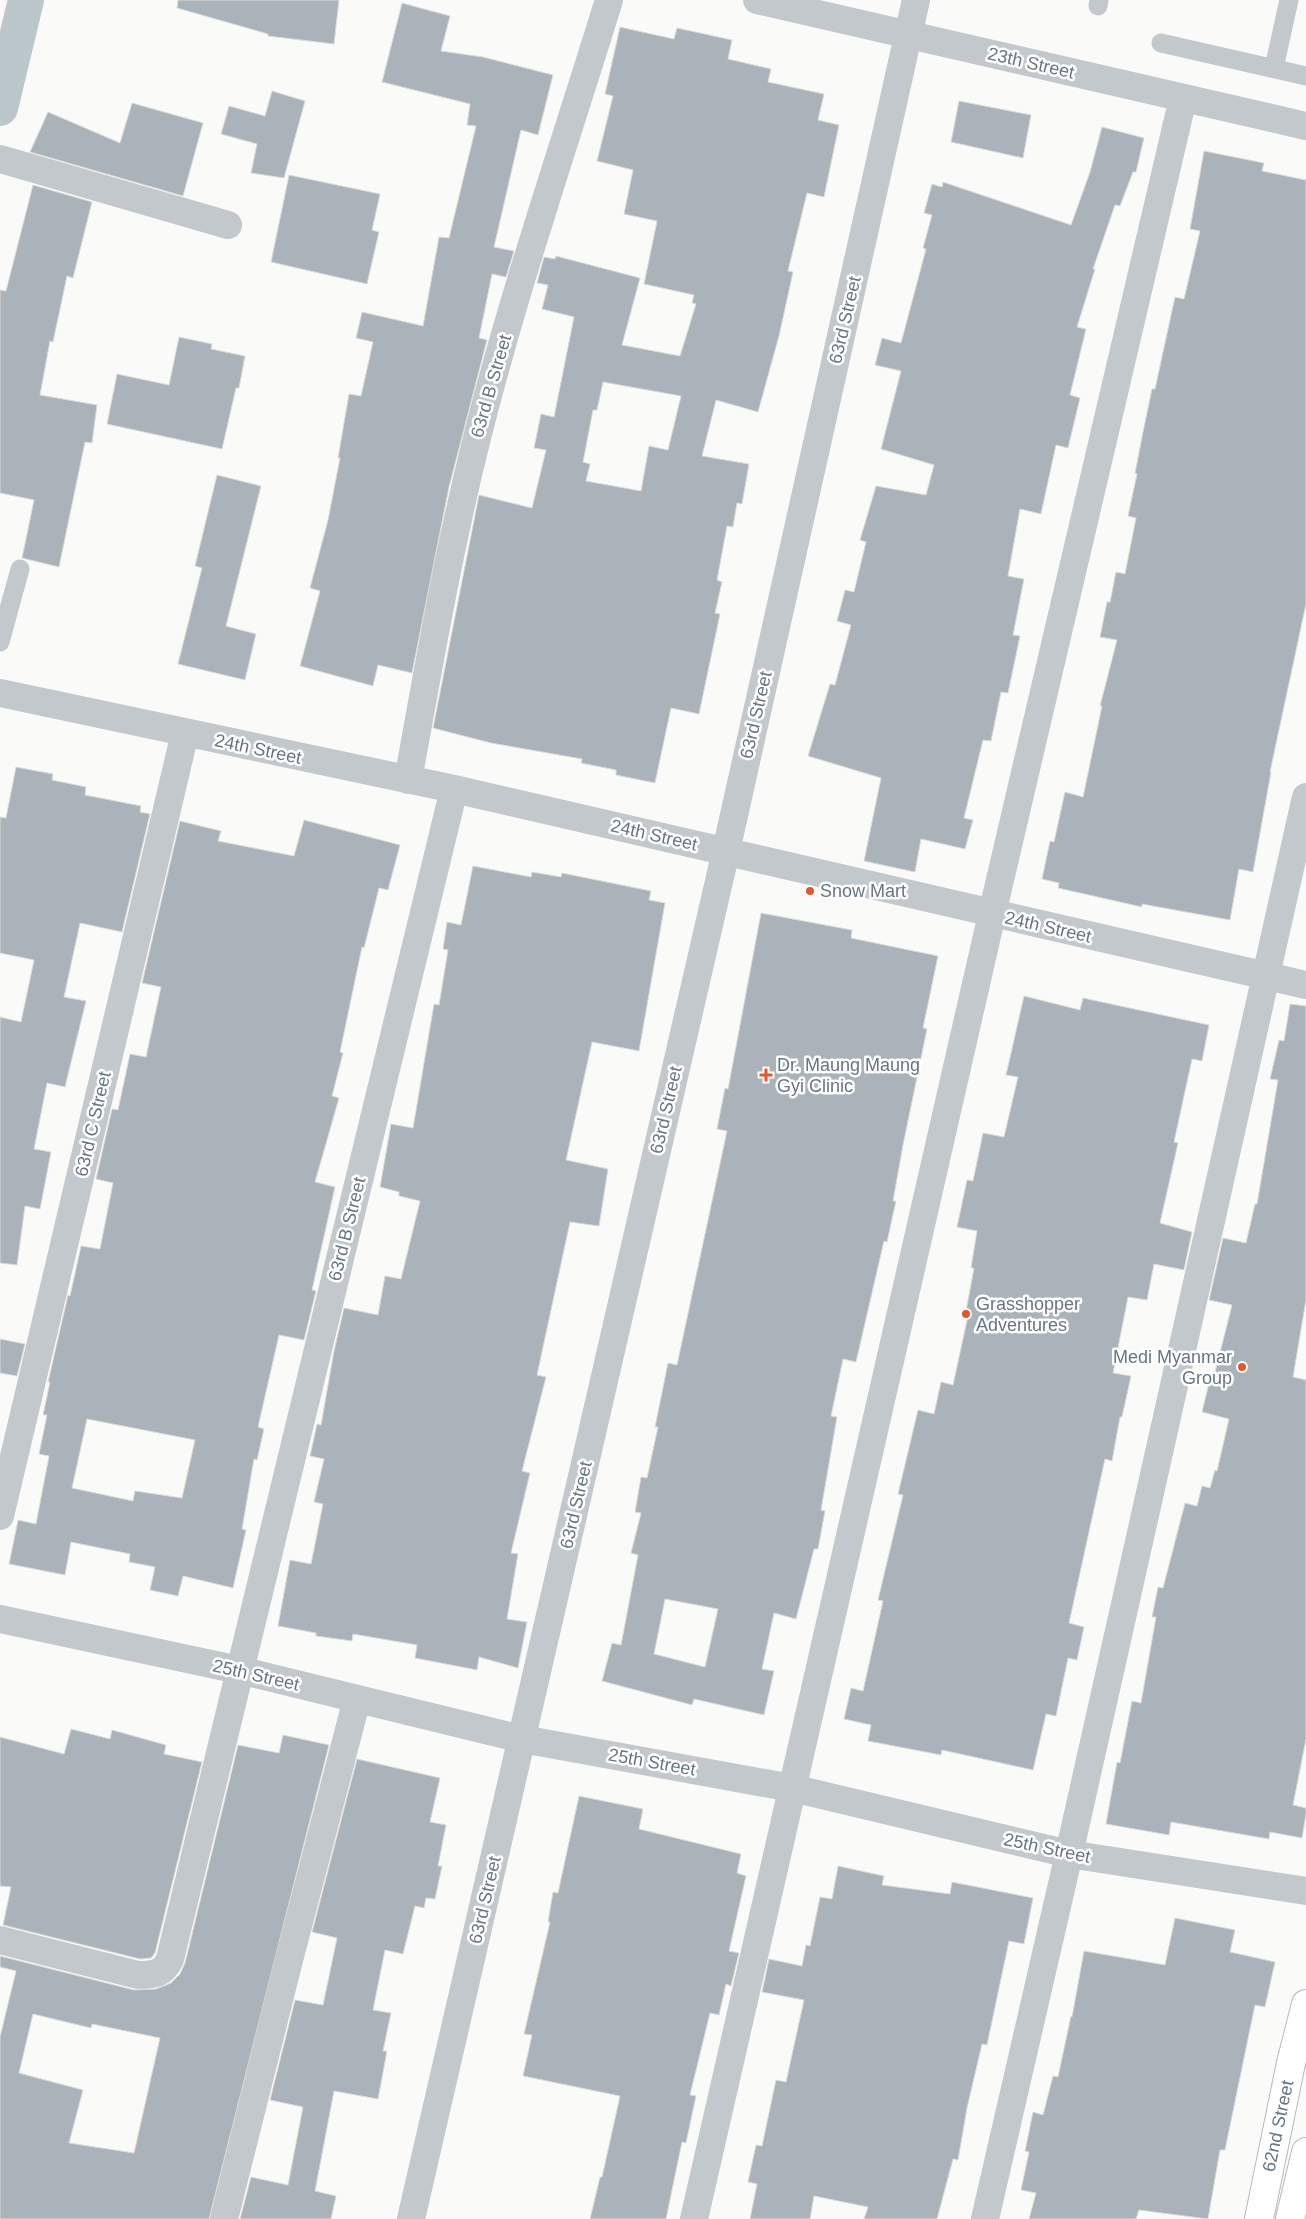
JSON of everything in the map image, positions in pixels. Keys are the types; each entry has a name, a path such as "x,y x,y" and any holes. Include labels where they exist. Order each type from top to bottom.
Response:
{"main road":[{"name":"62nd Street","path":"1259,2219 1306,2004"},
{"name":"62nd Street","path":"1290,2219 1306,2152"}],"street":[{"name":"63rd B Street","path":"408,780 439,611 474,448 501,350 609,0"},
{"name":"23th Street","path":"756,0 1306,126"},
{"name":"63rd Street","path":"411,2219 726,851 916,0"},
{"path":"694,2219 992,914 1183,98"},
{"path":"0,158 228,225"},
{"name":"24th Street","path":"0,692 454,789 1306,985"},
{"name":"63rd C Street","path":"0,1516 185,733"},
{"name":"63rd B Street","path":"0,1940 138,1975 158,1974 166,1968 454,789"},
{"path":"985,2219 1267,977 1306,797"},
{"name":"25th Street","path":"0,1619 239,1670 522,1738 792,1788 1069,1854 1306,1891"},
{"path":"224,2219 357,1699"}],"lane":[{"path":"1274,68 1289,0"},
{"path":"1161,43 1306,76"},
{"path":"0,642 20,569"}],"building":[{"path":"178,0 339,0 334,44 268,36 268,34 177,8"},
{"path":"402,3 450,16 441,51 483,57 553,75 538,135 521,130 494,247 514,251 506,277 492,274 479,338 487,340 449,487 412,673 378,665 373,686 300,666 320,591 310,588 328,520 340,458 338,458 349,394 361,396 373,342 356,338 362,312 423,326 439,237 449,238 476,126 467,125 470,104 382,82"},
{"path":"620,27 674,39 677,28 732,40 728,59 771,69 768,82 824,94 818,120 839,125 824,197 807,193 788,271 793,272 779,336 758,412 716,400 702,456 749,464 742,504 737,503 733,527 727,526 717,580 722,582 715,613 720,614 699,714 671,708 655,783 616,775 616,770 581,763 582,759 491,743 433,728 479,495 532,508 546,450 534,448 541,414 554,417 574,317 542,309 548,285 537,283 544,257 555,259 556,256 640,278 622,345 680,356 696,304 692,303 694,295 644,284 657,221 624,214 633,170 597,161 613,96 605,94","holes":["603,382 681,396 668,450 649,446 641,491 586,481 590,464 583,462 593,410 597,410"]},
{"path":"272,91 305,101 284,178 251,173 257,144 221,134 229,106 265,116"},
{"path":"959,101 1031,115 1023,158 951,142"},
{"path":"132,103 203,123 183,196 30,152 48,112 120,143"},
{"path":"1102,127 1144,138 1136,172 1133,172 1120,206 1115,205 1093,269 1095,269 1077,327 1086,329 1070,395 1080,398 1068,448 1056,445 1041,514 1020,509 1008,576 1024,579 1013,635 1020,636 1008,693 1001,692 991,741 983,740 964,818 973,820 965,849 921,839 915,872 864,861 881,778 808,756 830,684 835,685 851,625 837,621 845,590 854,592 866,542 860,540 876,486 926,495 934,465 881,449 901,371 875,365 882,338 901,343 926,249 923,248 932,215 924,213 932,184 942,187 943,182 1071,225 1090,172"},
{"path":"1204,151 1264,163 1262,171 1306,180 1306,604 1270,772 1253,872 1239,869 1230,920 1142,904 1142,907 1058,888 1059,883 1042,879 1050,841 1054,842 1065,792 1083,797 1102,706 1100,706 1117,640 1100,637 1107,602 1110,602 1116,572 1125,574 1136,518 1128,516 1152,389 1155,389 1175,297 1184,299 1200,231 1190,229"},
{"path":"289,175 380,194 372,230 379,232 367,284 271,262"},
{"path":"33,185 92,202 73,278 67,276 53,342 50,341 40,395 97,405 92,443 85,442 59,567 22,558 34,500 0,493 0,290 6,291"},
{"path":"179,337 212,344 211,349 245,356 239,388 236,388 222,449 107,424 117,374 169,385"},
{"path":"217,475 261,486 226,626 256,634 245,680 178,664 202,568 195,566"},
{"path":"16,767 53,774 52,780 86,787 85,795 141,806 140,812 150,814 122,932 80,923 64,997 86,1001 65,1087 47,1083 34,1149 51,1152 40,1209 25,1206 17,1265 0,1263 0,1017 21,1022 34,960 0,953 0,817 6,818"},
{"path":"304,820 400,845 388,890 379,888 364,948 362,947 340,1052 343,1053 332,1096 339,1098 315,1182 335,1187 312,1290 316,1291 304,1340 279,1335 258,1427 264,1429 257,1460 254,1459 242,1529 246,1530 233,1588 183,1576 178,1596 150,1590 155,1567 129,1562 130,1554 71,1542 65,1575 9,1564 18,1520 36,1524 49,1456 39,1454 47,1415 43,1415 50,1382 48,1382 81,1246 100,1249 113,1183 96,1179 112,1109 118,1110 130,1054 146,1057 161,987 142,983 180,821 221,831 218,841 294,856","holes":["87,1419 195,1440 182,1498 135,1491 133,1501 72,1488"]},
{"path":"473,866 531,877 532,872 561,877 562,873 651,891 649,900 665,903 639,1051 592,1042 566,1160 608,1169 599,1226 570,1222 537,1375 546,1377 522,1471 530,1473 511,1553 518,1554 507,1619 527,1622 518,1668 479,1657 477,1670 415,1658 417,1645 353,1634 352,1641 316,1636 316,1633 278,1626 290,1560 311,1564 323,1504 314,1502 324,1459 310,1456 317,1424 321,1425 334,1351 344,1308 378,1315 385,1276 401,1279 420,1201 399,1196 399,1192 380,1187 391,1124 413,1128 434,1004 439,1005 448,950 443,949 447,922 461,925"},
{"path":"761,913 852,930 851,938 938,956 923,1028 927,1029 903,1145 893,1201 896,1201 887,1242 884,1241 856,1362 843,1359 831,1416 837,1417 821,1510 825,1511 818,1549 814,1549 796,1619 774,1613 762,1669 774,1671 764,1715 694,1699 692,1705 602,1681 612,1643 621,1645 638,1555 631,1553 641,1513 635,1512 641,1477 647,1478 658,1427 655,1427 668,1363 677,1365 727,1131 717,1129 725,1088 728,1089","holes":["665,1599 718,1609 705,1667 654,1654"]},
{"path":"1024,996 1080,1010 1083,998 1209,1025 1202,1061 1192,1059 1174,1142 1178,1143 1160,1223 1192,1232 1184,1270 1154,1264 1147,1300 1128,1297 1113,1373 1131,1376 1122,1417 1120,1417 1112,1461 1105,1459 1069,1623 1084,1627 1077,1660 1068,1658 1056,1716 1046,1714 1033,1770 942,1750 941,1755 868,1741 871,1725 844,1719 851,1688 863,1691 883,1601 878,1600 903,1495 898,1494 918,1410 934,1414 941,1382 953,1385 969,1311 966,1311 974,1268 971,1268 977,1231 957,1227 967,1180 973,1181 983,1133 1004,1137 1018,1077 1006,1075"},
{"path":"1290,1004 1306,1006 1306,1300 1293,1377 1306,1380 1306,1739 1293,1805 1306,1808 1302,1838 1270,1832 1269,1839 1171,1822 1169,1835 1106,1824 1117,1762 1120,1763 1132,1701 1141,1703 1156,1617 1152,1617 1158,1587 1163,1588 1185,1503 1197,1506 1202,1486 1210,1488 1215,1470 1217,1471 1229,1419 1202,1412 1209,1383 1212,1384 1232,1305 1209,1300 1223,1238 1246,1243 1255,1204 1257,1204 1278,1080 1270,1079 1279,1040 1284,1041"},
{"path":"0,1339 25,1344 17,1376 0,1373"},
{"path":"71,1729 110,1739 112,1730 166,1745 164,1754 202,1762 155,1953 151,1958 140,1959 3,1925 11,1887 0,1886 0,1737 64,1754"},
{"path":"283,1735 329,1745 209,2219 0,2219 0,2037 16,1971 0,1967 0,1956 134,1990 156,1989 171,1983 180,1974 185,1963 238,1745 279,1753","holes":["33,2014 91,2028 92,2024 160,2038 134,2153 69,2143 83,2090 19,2073"]},
{"path":"357,1759 440,1778 430,1822 446,1825 438,1866 442,1866 435,1899 426,1898 424,1908 415,1906 403,1954 385,1950 373,2010 391,2013 383,2051 387,2051 378,2099 334,2091 315,2191 336,2196 331,2219 240,2219 251,2177 288,2185 303,2107 270,2100 295,2000 323,2005 337,1938 312,1932"},
{"path":"579,1796 643,1809 639,1829 741,1854 737,1873 746,1876 729,1951 739,1953 731,1986 726,1984 719,2015 710,2013 690,2095 696,2096 686,2143 682,2142 666,2219 590,2219 600,2177 602,2177 620,2096 523,2076 532,2035 524,2034 550,1922 548,1922 553,1892 558,1893"},
{"path":"838,1866 884,1876 882,1885 950,1894 952,1882 1033,1898 1024,1944 1009,1941 987,2045 982,2044 967,2108 958,2160 953,2159 937,2219 864,2219 868,2207 814,2196 810,2219 750,2219 757,2184 748,2182 756,2145 762,2146 776,2080 786,2082 804,2000 762,1992 769,1959 802,1966 806,1945 810,1946 820,1897 832,1899"},
{"path":"1175,1918 1235,1930 1230,1952 1275,1962 1265,2007 1255,2005 1225,2150 1220,2150 1208,2219 1139,2210 1136,2219 1029,2219 1036,2193 1021,2190 1029,2152 1025,2151 1033,2112 1043,2115 1053,2076 1058,2077 1072,2017 1084,1951 1165,1965"}],"waterway":[{"path":"0,108 26,0"}],"place":[{"name":"Snow Mart","path":"810,891"},
{"name":"Dr. Maung Maung Gyi Clinic","path":"766,1075"},
{"name":"Grasshopper Adventures","path":"966,1314"},
{"name":"Medi Myanmar Group","path":"1242,1367"}]}
